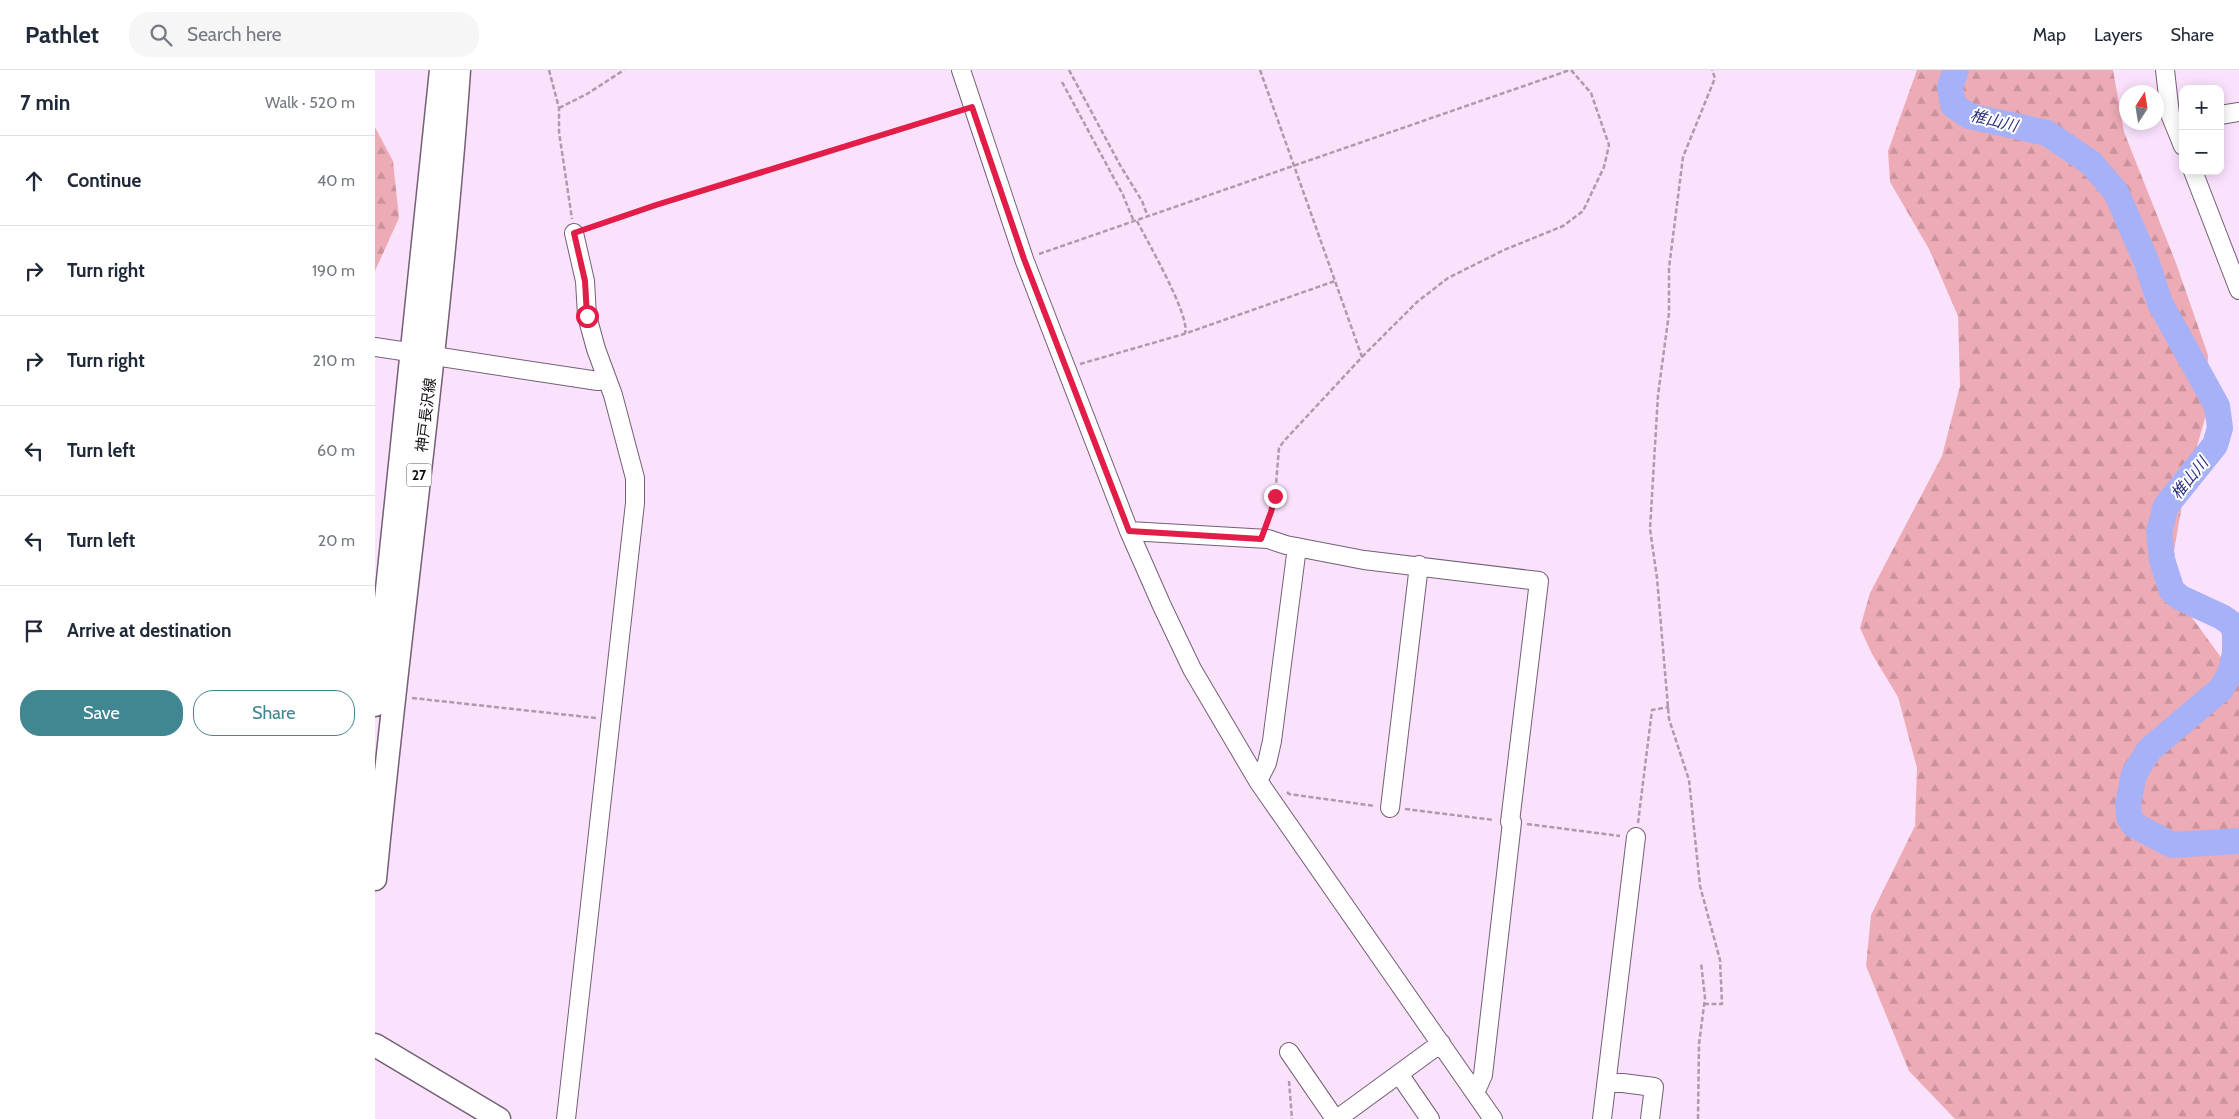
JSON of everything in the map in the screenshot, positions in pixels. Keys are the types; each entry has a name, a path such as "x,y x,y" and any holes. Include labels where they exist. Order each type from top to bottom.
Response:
{"main road":[{"name":"神戸長沢線","path":"375,879 380,696 411,352 441,70"},
{"name":"神戸長沢線","path":"380,696 434,355 452,172 459,70"},
{"path":"375,1045 499,1119"}],"street":[{"path":"961,70 1024,259 1129,531 1192,669 1258,781 1493,1119"},
{"path":"2165,70 2171,114 2178,122"},
{"path":"2224,114 2239,112"},
{"path":"2195,175 2239,290"},
{"path":"566,1119 635,503 635,478 613,395 595,349 587,316 585,281 574,233"},
{"path":"375,347 598,381 607,380"},
{"path":"1129,531 1268,539 1286,545 1364,560 1419,565 1539,581 1483,1075 1475,1093"},
{"path":"1258,781 1267,763 1272,741 1297,547"},
{"path":"1390,808 1419,565"},
{"path":"1602,1119 1636,838"},
{"path":"1289,1052 1336,1119 1441,1044"},
{"path":"1399,1074 1430,1119"},
{"path":"1607,1081 1654,1087 1650,1119"}],"path":[{"path":"549,70 559,108 559,132 574,233 768,169 972,107"},
{"path":"559,108 587,94 625,70"},
{"path":"1069,70 1120,165 1143,201 1148,217"},
{"path":"1260,70 1362,357"},
{"path":"1024,259 1570,70 1591,93 1609,145 1604,167 1583,211 1563,226 1504,250 1448,278 1417,302 1362,357 1279,448 1271,512 1261,539"},
{"path":"1704,1004 1722,1004 1720,960 1700,886 1689,780 1669,719 1657,578 1650,529 1656,432 1669,313 1669,268 1683,157 1715,78 1712,70"},
{"path":"1062,82 1123,195 1135,222 1181,309 1186,325 1184,334"},
{"path":"1067,369 1184,334 1335,281"},
{"path":"380,696 610,720"},
{"path":"1511,822 1636,838 1652,710 1669,707"},
{"path":"1697,1119 1699,1044 1704,1004 1701,962"}],"green space":[{"path":"1917,70 2113,70 2119,104 2119,130 2124,130 2176,263 2208,355 2206,415 2185,488 2174,551 2182,604 2239,682 2239,1119 1955,1119 1909,1071 1866,966 1871,915 1915,826 1917,768 1898,697 1872,654 1860,628 1870,593 1942,456 1960,386 1958,316 1929,249 1890,182 1888,151"},
{"path":"375,127 393,161 399,218 375,271"}],"waterway":[{"name":"椎山川","path":"1956,70 1950,87 1953,105 1969,116 2047,133 2091,163 2116,192 2147,263 2160,303 2217,406 2220,428 2215,445 2166,506 2159,532 2162,560 2172,591 2181,598 2222,617 2232,624 2235,633 2235,653 2231,672 2221,689 2149,750 2134,774 2128,804 2129,817 2134,825 2172,845 2239,841"}],"route":[{"path":"587,316 585,281 574,233 777,166 972,107 1024,259 1129,531 1261,539 1275,496"}]}
